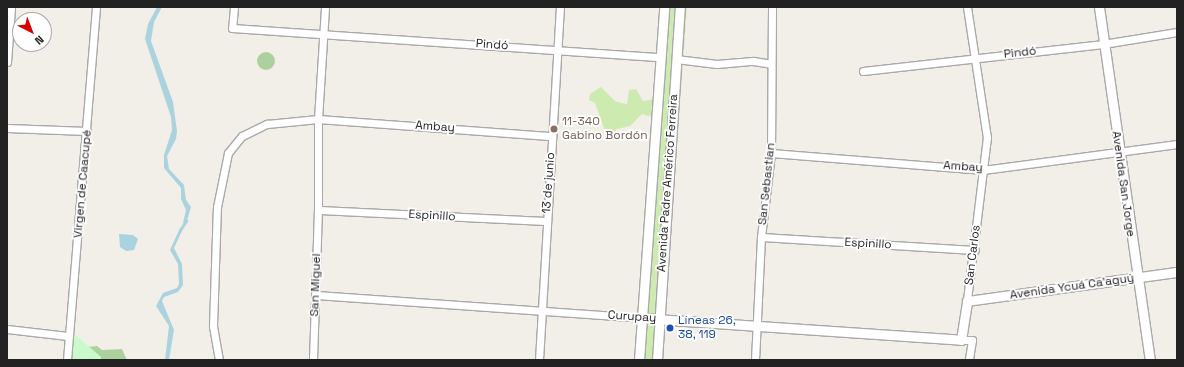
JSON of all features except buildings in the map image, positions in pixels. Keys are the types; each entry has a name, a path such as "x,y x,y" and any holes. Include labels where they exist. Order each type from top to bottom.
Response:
{"street":[{"path":"7,62 11,7"},
{"name":"Virgen de Caacupé","path":"67,360 96,7"},
{"name":"Pindó","path":"234,7 232,28 324,33 660,57"},
{"name":"San Miguel","path":"313,360 318,210 318,119 325,7"},
{"name":"13 de junio","path":"539,360 552,136 559,50 560,7"},
{"name":"Avenida Padre Américo Ferreira","path":"639,360 664,7"},
{"name":"Avenida Padre Américo Ferreira","path":"657,360 680,7"},
{"name":"San Sebastian","path":"755,360 755,327 761,238 771,152 772,7"},
{"name":"San Carlos","path":"961,340 975,250 987,137 967,7"},
{"name":"Avenida San Jorge","path":"1099,7 1150,360"},
{"name":"Pindó","path":"863,72 1104,44 1177,32"},
{"path":"676,59 717,64 753,62 771,64"},
{"name":"Ambay","path":"219,360 213,326 218,206 228,153 242,136 267,124 318,119 552,136"},
{"path":"7,128 87,131"},
{"name":"Ambay","path":"771,152 983,170 1177,144"},
{"name":"Espinillo","path":"318,210 547,221"},
{"name":"Espinillo","path":"761,238 975,250"},
{"name":"Avenida Ycuá Ca'aguý","path":"967,301 1177,272"},
{"name":"Curupay","path":"316,295 755,327 972,340 969,360"},
{"path":"7,329 68,336"}],"green space":[{"path":"666,7 687,7 665,311 661,316 647,314 645,311 653,115 648,116 642,114 630,126 617,129 611,134 605,131 595,103 589,100 590,94 601,87 615,101 621,103 627,104 629,90 636,89 643,101 657,99"},
{"path":"266,52 272,55 275,61 272,67 266,70 260,67 257,61 260,55"},
{"path":"646,321 663,322 661,360 644,360"},
{"path":"72,332 101,357 101,360 70,360"},
{"path":"97,346 102,350 122,349 127,360 67,360 87,347"}],"water":[{"path":"157,7 162,7 154,22 151,41 173,102 177,131 176,139 167,156 169,169 184,185 186,200 191,207 186,224 183,223 186,210 181,199 181,188 164,168 164,155 172,130 171,117 145,39 148,24"},
{"path":"180,228 183,229 174,248 182,264 183,285 178,292 164,297 162,301 174,330 169,360 165,360 169,326 156,306 163,293 177,288 179,284 178,264 170,250"},
{"path":"119,234 133,235 138,239 134,250 126,251 120,247"}],"waterway":[{"path":"180,230 186,221"}],"place":[{"name":"11-340 Gabino Bordón","path":"554,129"},
{"name":"Líneas 26, 38, 119","path":"670,328"}]}
